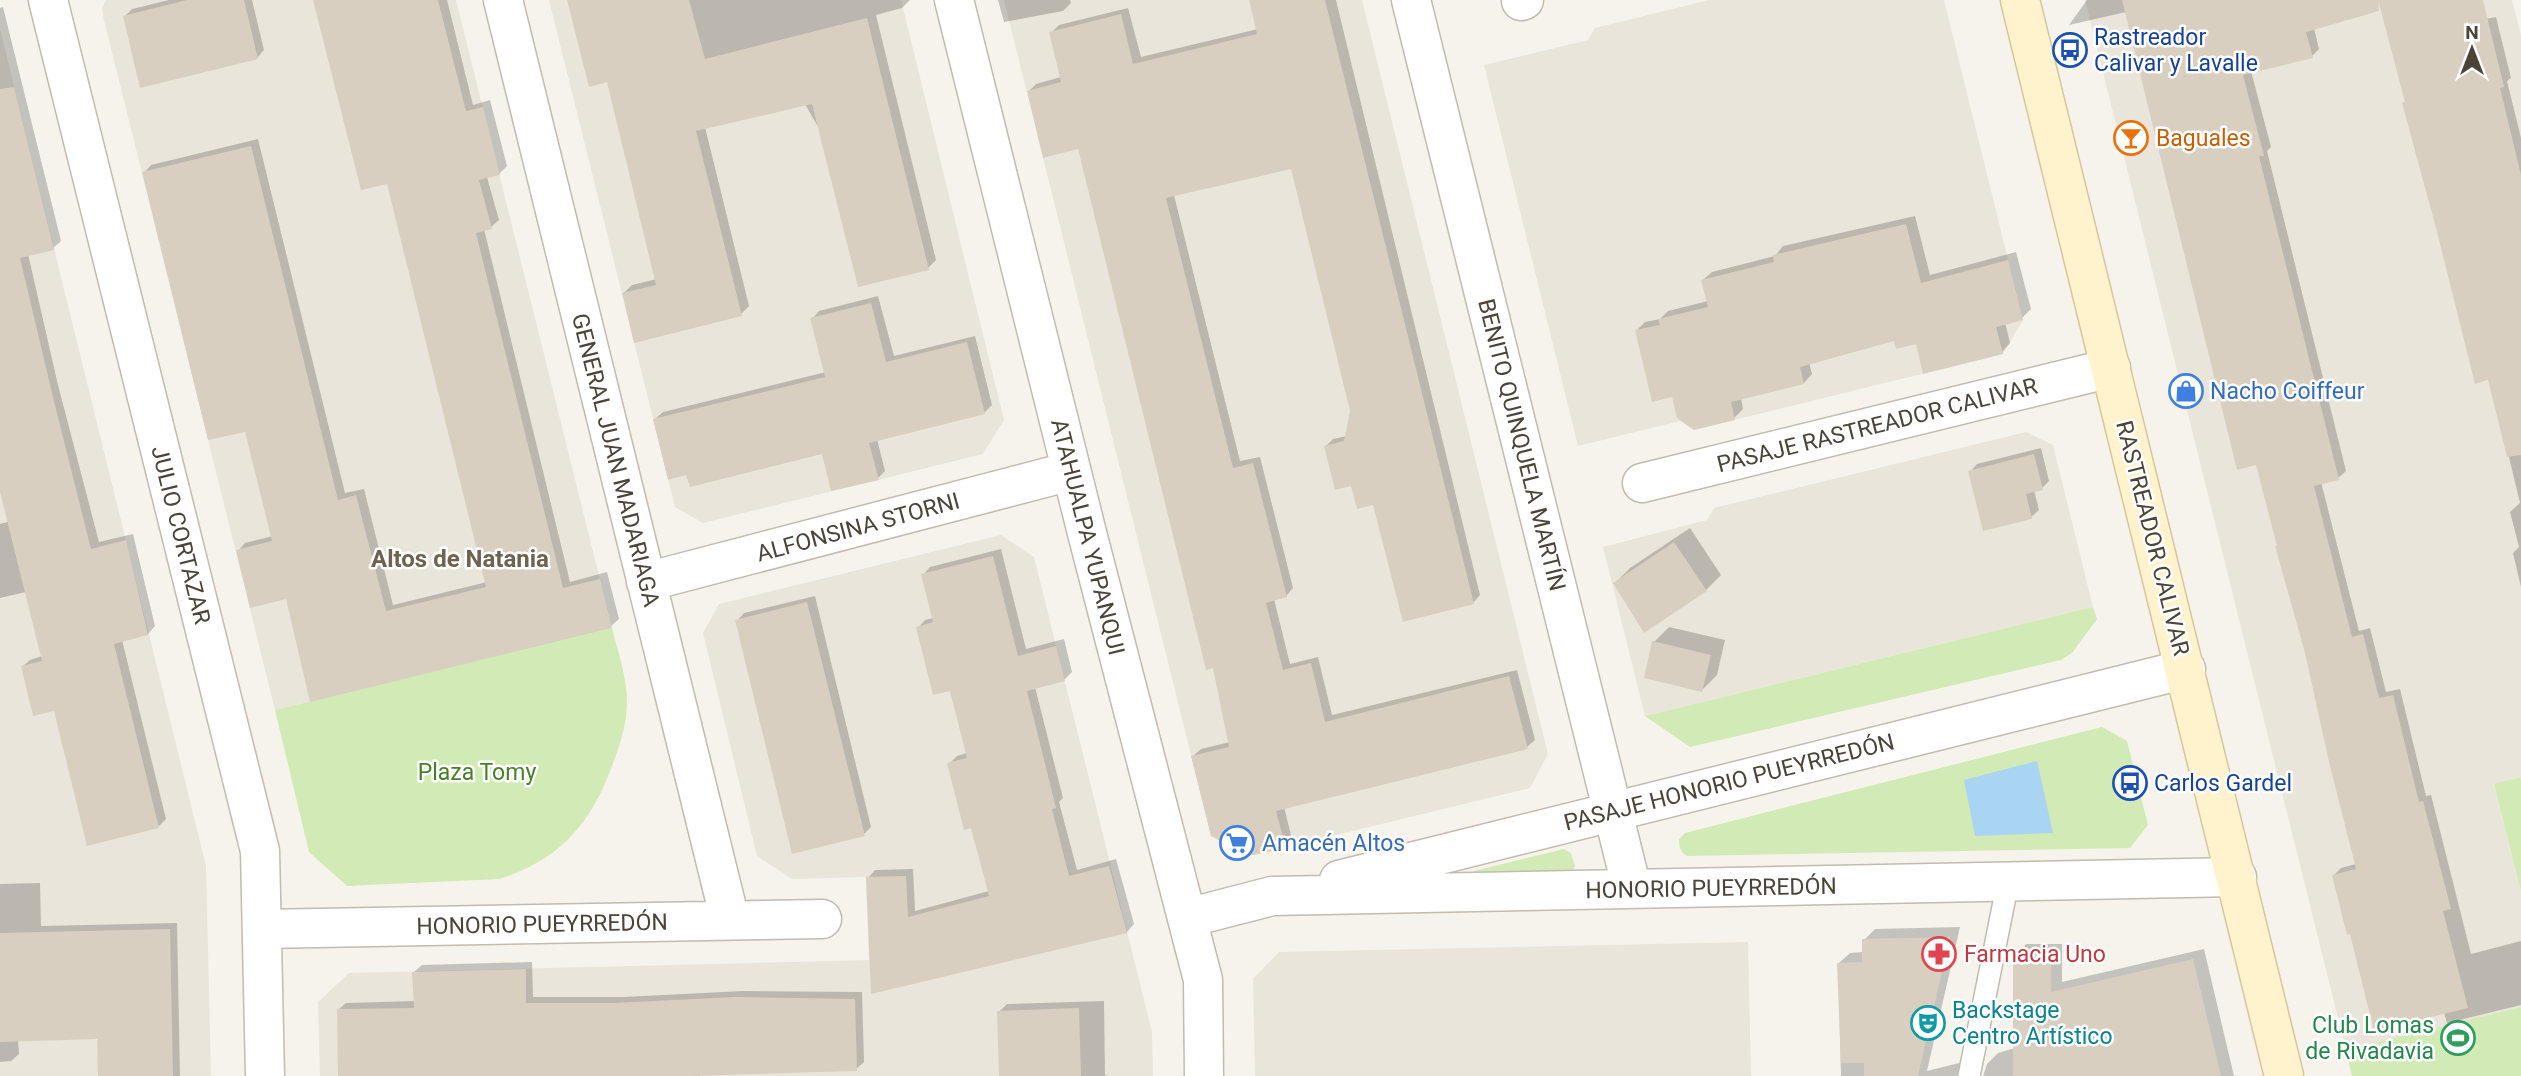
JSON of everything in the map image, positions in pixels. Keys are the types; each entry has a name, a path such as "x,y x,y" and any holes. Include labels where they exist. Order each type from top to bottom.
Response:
{"main road":[{"name":"RASTREADOR CALIVAR","path":"2020,0 2284,1076"}],"street":[{"name":"JULIO CORTAZAR","path":"48,0 260,851 265,1076"},
{"name":"GENERAL JUAN MADARIAGA","path":"503,0 730,920"},
{"name":"ATAHUALPA YUPANQUI","path":"954,0 1071,471 1203,980 1204,1076"},
{"name":"BENITO QUINQUELA MARTÍN","path":"1411,0 1632,890"},
{"name":"PASAJE RASTREADOR CALIVAR","path":"1642,483 2111,368"},
{"name":"ALFONSINA STORNI","path":"646,582 1071,471"},
{"name":"PASAJE HONORIO PUEYRREDÓN","path":"1272,896 2186,669"},
{"name":"HONORIO PUEYRREDÓN","path":"1187,918 1272,896 2237,877"},
{"name":"HONORIO PUEYRREDÓN","path":"262,929 822,919"}],"lane":[{"path":"1969,1076 2008,882"}],"shaded area":[{"path":"106,0 456,0 612,628 275,710 104,20 102,8"},
{"path":"549,0 901,0 1004,420 983,454 703,523 675,507"},
{"path":"1004,0 1362,0 1548,754 1530,788 1249,856 1211,836"},
{"path":"1709,0 1944,0 2023,320 2003,354 1694,430 1680,421 1578,446 1484,65 1588,40 1595,28"},
{"path":"2085,0 2512,0 2521,35 2521,777 2494,785 2521,892 2521,1007 2346,1050"},
{"path":"0,29 206,866 211,1076 0,1076"},
{"path":"2026,432 2053,445 2093,607 1645,716 1603,547 1707,520 1714,508"},
{"path":"1001,535 1034,557 1152,1032 1153,1076 320,1076 318,1002 349,973 869,960 866,877 792,879 757,856 703,633 719,604"},
{"path":"1748,942 1751,1076 1255,1076 1253,979 1279,952"}],"green space":[{"path":"2093,607 2097,619 2072,653 2061,660 1690,747 1645,716"},
{"name":"Plaza Tomy","path":"612,628 627,693 622,734 604,787 594,806 570,838 555,851 539,862 499,879 347,886 309,852 275,710"},
{"path":"2102,727 2127,741 2148,825 2130,848 1687,856 1680,847 1679,839 1685,833"},
{"path":"2521,777 2521,892 2494,784"},
{"path":"1564,849 1571,853 1575,866 1573,871 1474,873 1474,871"},
{"name":"Club Lomas de Rivadavia","path":"2521,1007 2521,1076 2352,1076 2346,1050"}],"water":[{"path":"2037,761 2053,833 1975,836 1964,780"}],"building":[{"path":"187,0 244,0 258,59 140,88 123,16"},
{"path":"313,0 438,0 466,111 483,107 500,175 479,180 492,229 476,233 563,588 600,579 612,628 310,702 286,599 250,608 236,550 272,541 245,432 208,440 142,172 251,146 338,500 356,495 386,611 486,587 387,184 361,190"},
{"path":"567,0 689,0 705,59 867,18 929,270 858,287 812,104 696,131 742,316 634,343 622,293 656,285 607,82 589,87"},
{"path":"1249,0 1325,0 1474,604 1403,622 1373,505 1357,509 1351,486 1335,490 1324,446 1344,441 1350,411 1291,169 1166,198 1233,468 1253,463 1287,597 1266,603 1283,670 1311,663 1325,722 1509,676 1528,749 1276,811 1286,848 1254,855 1247,855 1211,836 1191,756 1229,747 1213,668 1206,670 1078,149 1043,158 1027,91 1061,82 1049,32 1121,14 1133,64 1257,34"},
{"path":"2122,0 2378,0 2379,11 2306,32 2313,58 2243,75 2264,156 2259,156 2339,480 2314,486 2352,637 2363,634 2379,698 2393,695 2419,802 2423,801 2451,909 2443,911 2468,1008 2374,1031 2332,875 2356,869 2305,653 2256,465 2237,470"},
{"path":"2378,0 2483,0 2521,175 2521,455 2507,457 2488,380 2475,384"},
{"path":"14,87 54,250 20,258 52,393 91,549 126,540 148,635 114,644 159,828 87,846 54,711 33,716 21,666 42,661 0,492 0,89"},
{"path":"1906,224 1921,283 2008,260 2023,320 1996,327 2003,354 1923,374 1916,344 1896,349 1894,341 1800,367 1804,384 1731,402 1735,420 1694,430 1677,418 1672,397 1652,402 1635,330 1660,325 1658,319 1708,307 1701,280 1774,262 1773,255"},
{"path":"871,303 886,362 967,342 985,414 869,443 879,480 831,491 822,454 690,487 686,475 668,480 653,419 825,377 810,318"},
{"path":"2034,454 2043,490 2026,494 2032,519 1983,531 1968,471"},
{"path":"1674,542 1707,591 1644,633 1613,583"},
{"path":"993,556 1018,656 1056,646 1065,681 1027,691 1056,808 1052,809 1069,876 1109,866 1127,933 871,994 866,877 906,876 908,917 989,896 971,828 964,830 947,763 967,758 950,691 933,695 916,627 933,622 921,574"},
{"path":"807,602 865,836 792,854 735,620"},
{"path":"1652,641 1711,655 1702,692 1644,678"},
{"path":"170,929 173,1076 98,1076 97,1039 0,1042 0,933"},
{"path":"1950,937 1918,1076 1864,1076 1864,1063 1841,1063 1837,963 1862,962 1862,939"},
{"path":"2013,954 2051,954 2051,992 2193,959 2221,1076 2013,1076"},
{"path":"526,969 526,1003 614,1003 735,997 855,999 857,1071 690,1076 338,1076 337,1009 414,1008 412,972"},
{"path":"1079,1008 1081,1076 999,1076 997,1011"}],"place":[{"name":"Rastreador Calivar y Lavalle","path":"2070,50"},
{"name":"Baguales","path":"2131,138"},
{"name":"Nacho Coiffeur","path":"2186,391"},
{"name":"Carlos Gardel","path":"2130,783"},
{"name":"Amacén Altos","path":"1237,843"},
{"name":"Farmacia Uno","path":"1939,954"},
{"name":"Backstage Centro Artístico","path":"1928,1023"},
{"name":"Club Lomas de Rivadavia","path":"2458,1038"}],"district":[{"name":"Altos de Natania","path":"460,559"}]}
